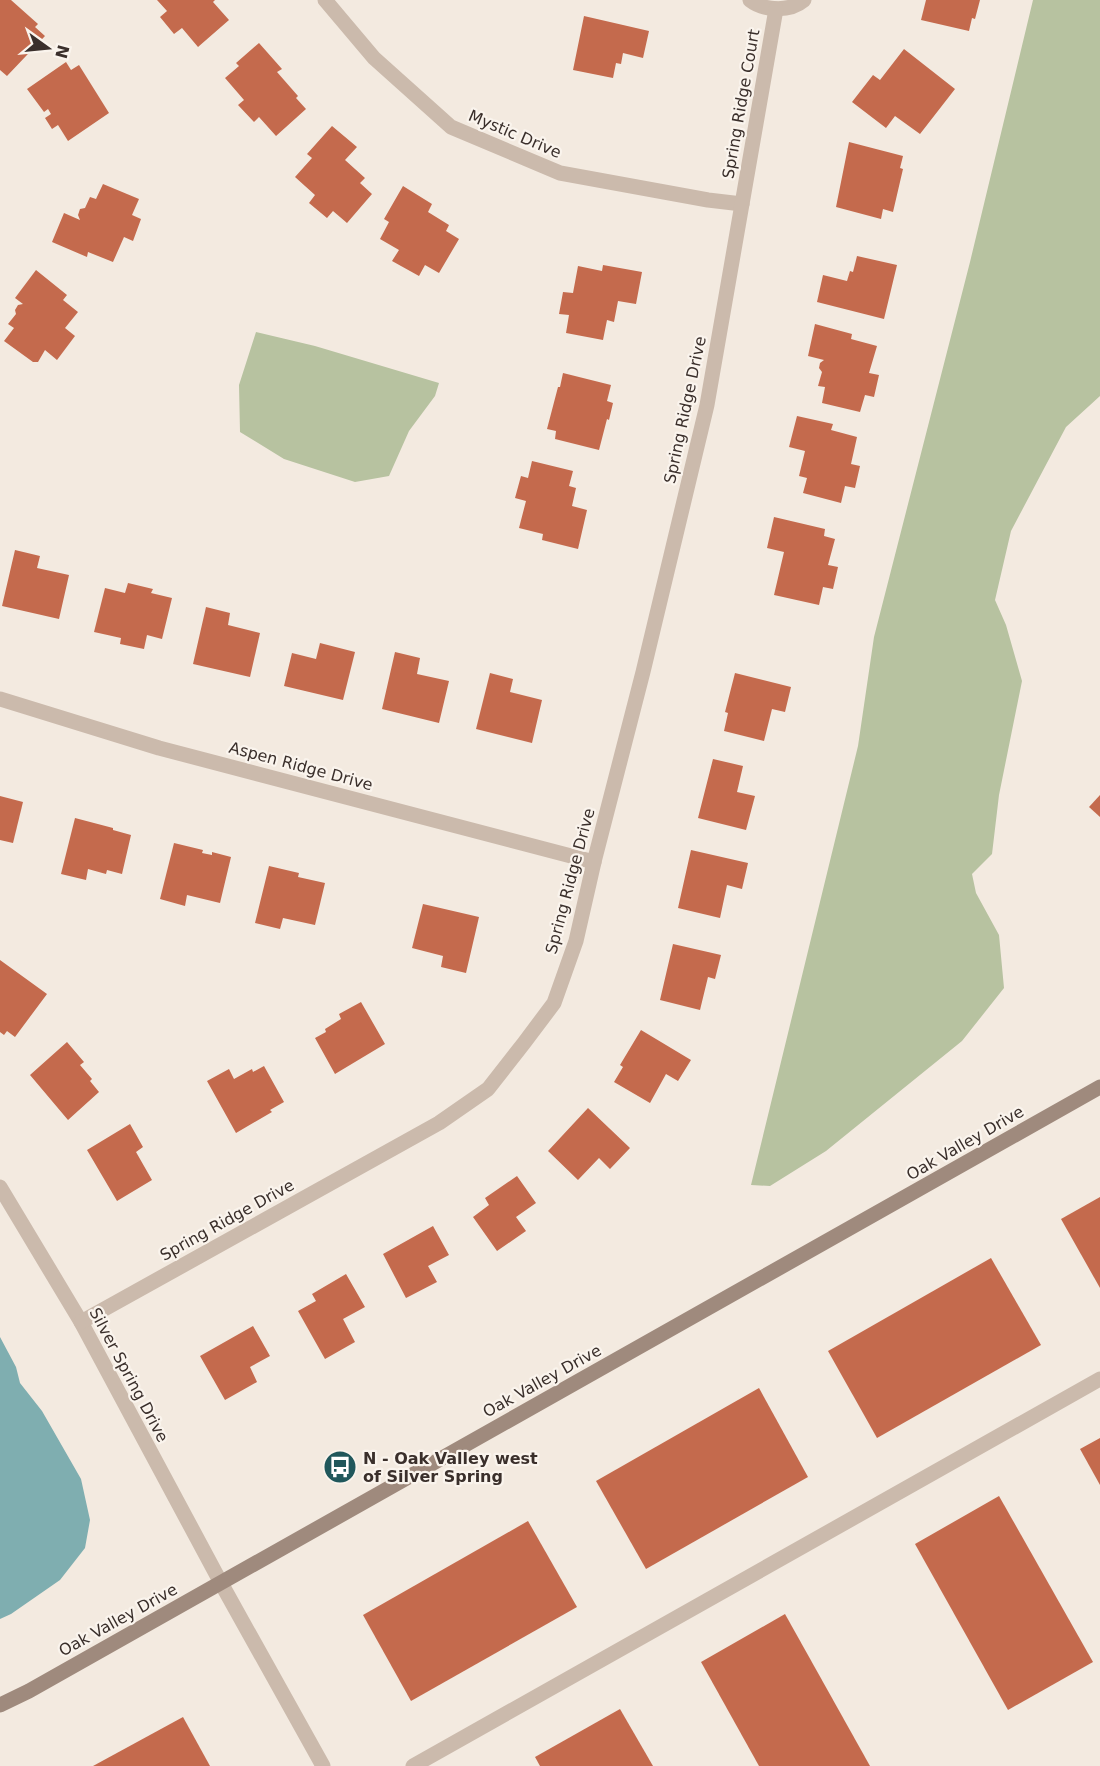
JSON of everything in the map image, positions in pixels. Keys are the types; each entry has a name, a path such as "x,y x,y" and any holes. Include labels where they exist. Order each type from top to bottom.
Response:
{"street":[{"name":"Mystic Drive","path":"325,0 374,58 451,127 560,173 742,204"},
{"name":"Spring Ridge Court","path":"742,204 776,9 756,5 750,0"},
{"path":"776,9 801,3 804,0"},
{"name":"Spring Ridge Drive","path":"81,1322 439,1123 488,1089 554,1003 576,941 707,405 742,204"},
{"name":"Aspen Ridge Drive","path":"0,699 159,748 594,862"},
{"name":"Oak Valley Drive","path":"0,1705 29,1691 1100,1087"},
{"name":"Silver Spring Drive","path":"0,1187 81,1322 323,1766"},
{"path":"413,1766 1100,1379"}],"green space":[{"path":"1033,0 1100,0 1100,396 1066,427 1011,531 995,600 1006,625 1022,681 999,795 992,854 972,874 976,893 999,935 1004,988 962,1041 826,1151 770,1186 751,1185 858,746 874,637 970,262"},
{"path":"256,332 315,346 439,383 435,396 409,431 389,476 355,482 284,459 240,432 239,385"}],"water":[{"path":"0,1337 16,1367 20,1383 42,1411 81,1479 90,1520 85,1548 60,1580 11,1614 0,1619"}],"building":[{"path":"0,0 11,0 38,24 35,27 45,36 7,76 0,70"},
{"path":"157,0 215,0 213,2 229,20 198,47 182,28 174,34 160,17 167,11"},
{"path":"926,0 980,0 969,31 921,20"},
{"path":"584,16 649,31 643,58 623,53 621,64 616,63 613,78 573,70"},
{"path":"259,43 282,69 277,72 306,109 276,136 259,117 254,122 238,105 244,100 225,78 239,66 236,63"},
{"path":"904,49 955,89 920,134 895,116 886,128 852,102 873,75 880,80"},
{"path":"66,62 71,70 79,65 109,113 68,141 58,125 52,129 45,118 51,114 48,109 44,112 27,89"},
{"path":"332,126 357,147 345,160 365,178 360,183 372,194 347,223 333,211 327,218 309,203 315,195 295,177 312,158 307,154"},
{"path":"849,142 903,156 900,168 903,169 893,212 883,209 881,219 836,207"},
{"path":"103,184 139,199 132,215 141,219 133,241 124,237 113,262 88,252 87,257 52,242 64,213 80,220 78,215 80,209 85,208 90,197 96,199"},
{"path":"403,186 432,204 428,212 449,225 446,231 459,239 439,273 425,265 419,276 392,261 399,250 380,239 389,222 384,219"},
{"path":"857,256 897,265 884,319 817,302 823,275 847,281 850,271 853,272"},
{"path":"603,265 642,272 636,304 618,301 614,322 607,320 603,340 566,333 569,315 559,314 563,292 573,293 578,266 602,271"},
{"path":"36,270 67,295 63,300 78,312 65,328 75,336 57,360 45,350 38,362 33,362 4,341 14,328 8,324 16,314 15,310 18,305 23,304 15,298"},
{"path":"815,324 852,334 851,339 877,346 869,373 879,375 874,397 865,395 860,412 822,403 825,387 818,386 822,372 819,368 820,363 824,360 808,356"},
{"path":"563,373 611,385 607,401 613,403 599,450 555,439 556,431 547,429"},
{"path":"797,416 833,424 831,430 857,437 851,464 860,466 855,488 845,486 841,503 803,493 807,478 799,476 805,451 789,447"},
{"path":"532,461 573,471 569,486 576,488 572,506 587,510 578,549 542,540 543,534 519,528 526,501 515,498 521,476 528,478"},
{"path":"774,517 825,529 824,536 835,539 828,565 838,567 833,589 823,587 819,605 774,595 784,552 767,548"},
{"path":"15,550 40,556 37,568 69,575 59,619 2,606"},
{"path":"128,583 153,589 151,593 172,598 162,639 147,635 144,649 120,644 121,638 94,632 105,588 125,593"},
{"path":"206,607 230,613 228,625 260,633 250,677 193,664"},
{"path":"320,643 355,652 343,700 284,686 292,653 316,659"},
{"path":"395,652 420,658 417,674 449,681 439,723 382,709"},
{"path":"490,673 513,679 510,692 542,700 532,743 476,729"},
{"path":"735,673 791,687 785,712 772,709 764,741 724,731 728,713 725,712"},
{"path":"713,759 743,766 737,792 755,796 746,830 698,818"},
{"path":"1100,795 1100,817 1089,807"},
{"path":"0,796 23,802 13,843 0,840"},
{"path":"75,818 131,835 122,874 107,870 106,874 88,869 86,880 61,874"},
{"path":"174,843 203,850 202,853 212,855 212,852 231,857 220,903 187,895 185,906 160,899"},
{"path":"691,850 748,863 742,889 727,885 720,918 678,908"},
{"path":"269,866 299,873 298,877 325,883 315,925 283,918 280,929 255,923"},
{"path":"423,904 479,917 466,973 441,967 443,956 412,948"},
{"path":"673,944 721,955 715,979 708,977 700,1010 660,1000"},
{"path":"0,960 47,994 15,1037 7,1031 4,1035 0,1032"},
{"path":"361,1002 385,1044 335,1074 315,1038 341,1019 339,1014"},
{"path":"641,1030 691,1060 678,1081 666,1074 650,1103 614,1082 623,1067 620,1065"},
{"path":"67,1042 84,1062 80,1065 99,1092 68,1120 30,1075"},
{"path":"264,1066 284,1102 270,1110 272,1112 236,1133 207,1081 229,1069 234,1079 252,1069 253,1072"},
{"path":"588,1108 630,1148 610,1169 599,1158 578,1180 548,1151"},
{"path":"130,1124 143,1147 136,1152 152,1180 117,1201 87,1150"},
{"path":"517,1176 536,1203 516,1217 526,1231 497,1251 473,1217 489,1205 485,1198"},
{"path":"1100,1197 1100,1288 1061,1219"},
{"path":"433,1226 449,1255 428,1266 437,1282 406,1298 383,1254"},
{"path":"991,1258 1041,1345 877,1438 828,1351"},
{"path":"346,1274 365,1307 343,1319 355,1342 325,1359 298,1311 316,1301 312,1294"},
{"path":"253,1326 270,1356 250,1367 257,1382 225,1400 200,1356"},
{"path":"759,1388 808,1477 646,1569 596,1481"},
{"path":"1100,1438 1100,1485 1080,1449"},
{"path":"999,1496 1093,1662 1008,1710 915,1544"},
{"path":"528,1521 577,1607 411,1701 363,1615"},
{"path":"785,1614 870,1766 759,1766 701,1662"},
{"path":"620,1709 653,1766 540,1766 535,1757"},
{"path":"183,1717 210,1766 93,1766"}],"place":[{"name":"N - Oak Valley west of Silver Spring","path":"340,1467"}]}
